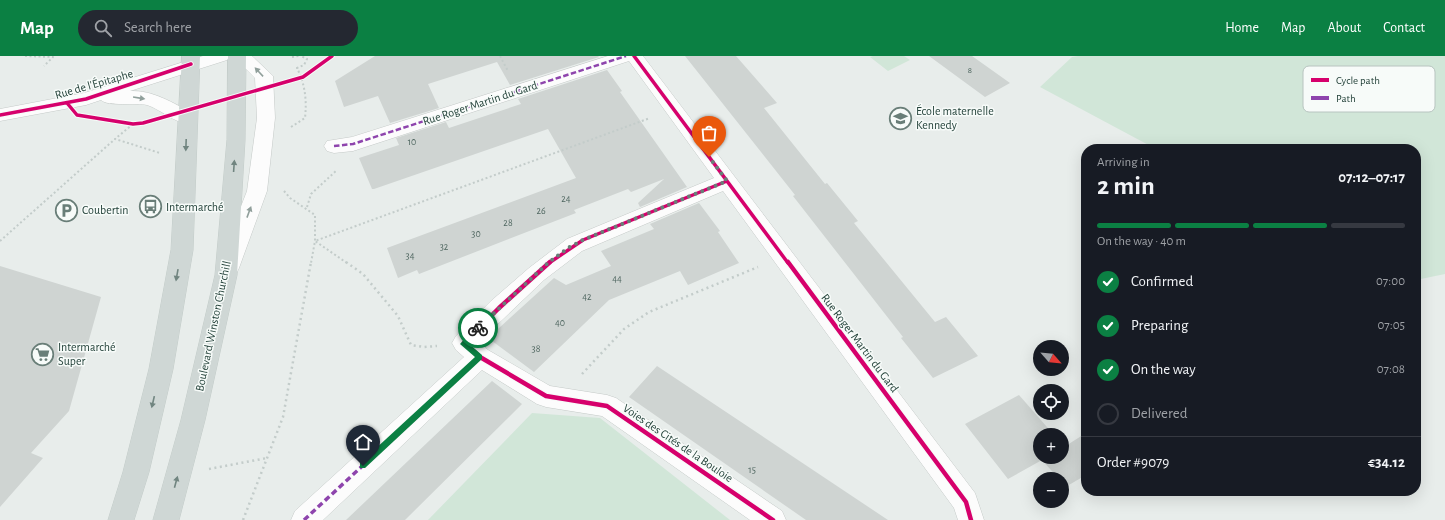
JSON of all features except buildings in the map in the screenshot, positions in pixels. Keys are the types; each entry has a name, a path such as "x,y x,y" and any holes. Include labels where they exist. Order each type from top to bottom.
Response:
{"main road":[{"name":"Boulevard Winston Churchill","path":"166,520 192,420 226,275 236,140 237,56"},
{"path":"121,520 136,472 160,369 182,250 187,118 191,60"}],"street":[{"name":"Rue de l'Épitaphe","path":"0,115 86,98 191,60 221,56"},
{"path":"226,275 257,191 266,118 264,76 242,56"},
{"name":"Rue Roger Martin du Gard","path":"334,146 353,144 626,56"},
{"name":"Rue Roger Martin du Gard","path":"634,56 966,502 971,520"},
{"name":"Rue de l'Épitaphe","path":"86,98 137,97 155,101 187,118"},
{"path":"304,520 472,350 487,318 548,263 568,248 583,240 727,181"},
{"name":"Voies des Cités de la Bouloie","path":"472,350 546,396 607,406 773,520"}],"path":[{"path":"25,56 53,57 44,66"},
{"path":"286,130 305,118 308,106 303,77 298,68 304,65 307,59 300,56 292,57"},
{"path":"314,241 674,109"},
{"path":"0,241 133,124"},
{"path":"115,139 161,153"},
{"path":"307,207 310,194 337,170 353,144"},
{"path":"243,520 283,417 314,241 315,215 307,207 288,198 284,190"},
{"path":"314,241 363,274 398,316 411,345 472,350"},
{"path":"567,399 573,385 624,329 649,312 782,256"},
{"path":"203,470 267,458"}],"green space":[{"path":"904,56 910,60 888,71 870,57"},
{"path":"1445,56 1445,274 1421,279 1421,144 1147,144 1040,87 1072,57"},
{"path":"532,413 600,418 730,520 428,520"}],"marked path":[{"path":"334,146 353,144 626,56"},
{"path":"304,520 480,357"}],"cycle path":[{"path":"67,103 77,115 133,124 143,123 303,77 332,56"},
{"path":"634,56 966,502 971,520"},
{"path":"0,115 86,99 191,64"},
{"path":"727,181 583,240 551,261 499,308 464,343 480,357 546,396 607,406 773,520"}],"way so far":[{"path":"478,328 487,318 548,263 568,248 583,240 727,181 709,157"}],"place":[{"name":"École maternelle Kennedy","path":"901,118"},
{"name":"Intermarché","path":"150,207"},
{"name":"Coubertin","path":"67,210"},
{"name":"Intermarché Super","path":"43,354"}],"route":[{"path":"363,466 480,357 464,344 478,328"}]}
